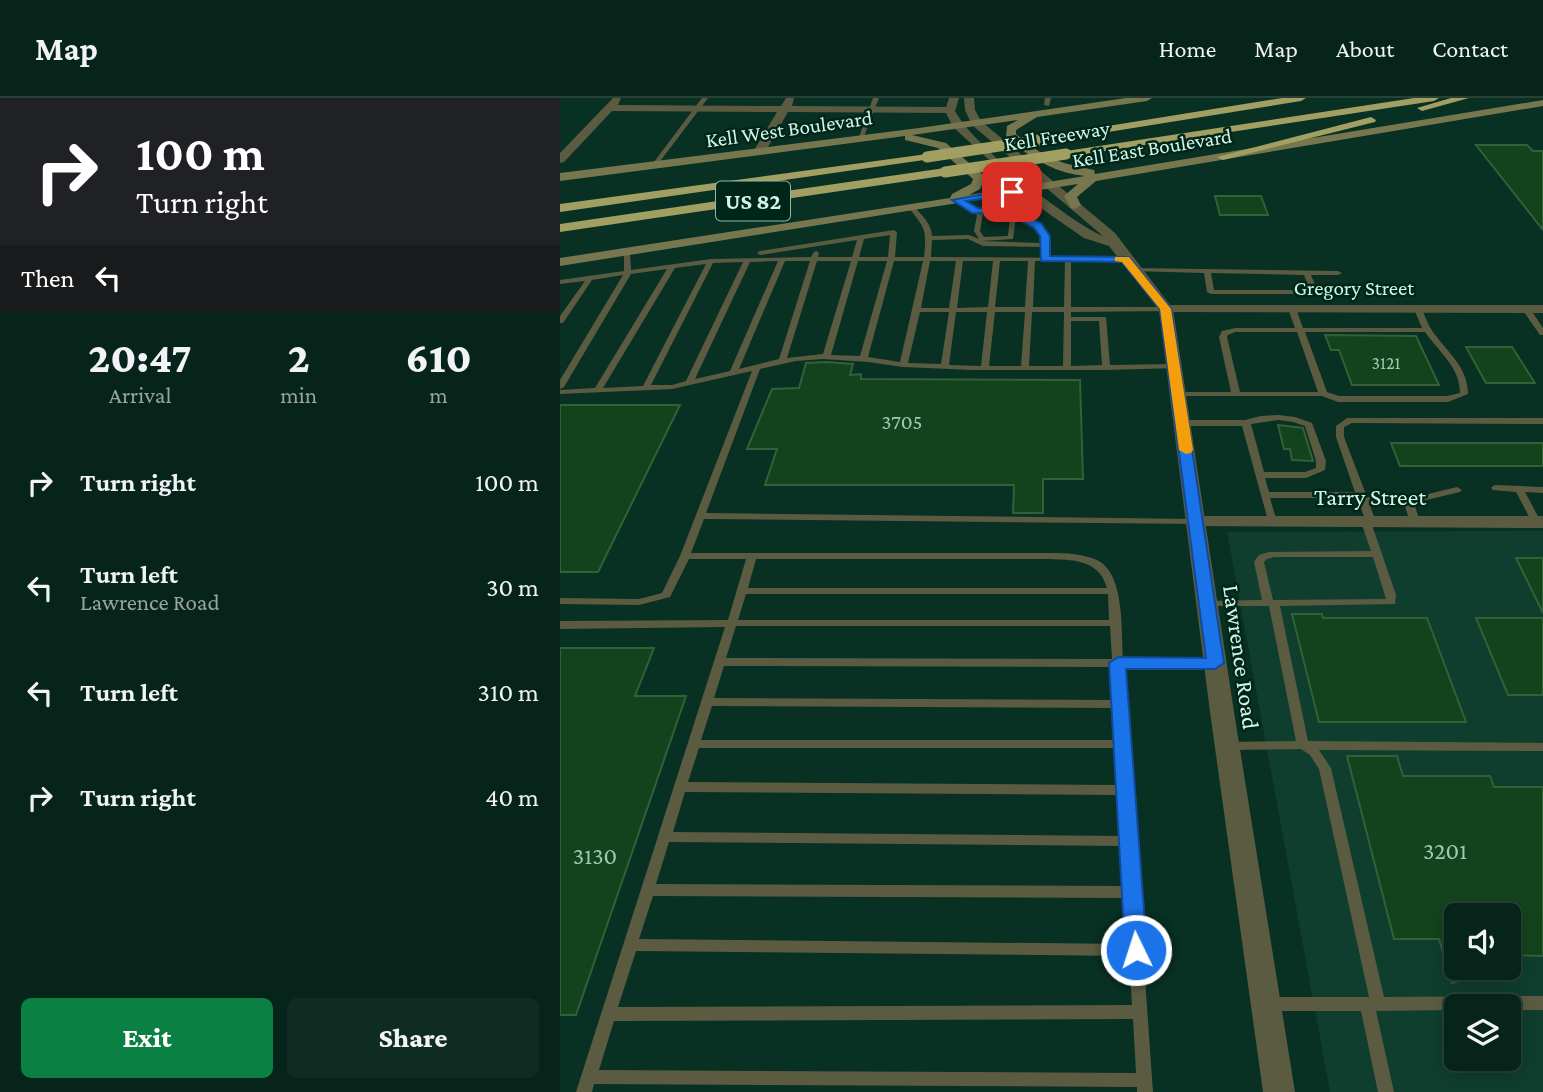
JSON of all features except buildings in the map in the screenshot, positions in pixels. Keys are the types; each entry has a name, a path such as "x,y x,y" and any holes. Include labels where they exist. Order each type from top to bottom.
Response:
{"highway":[{"name":"Kell Freeway","path":"560,208 927,157 1301,98"},
{"name":"Kell Freeway","path":"560,230 1434,98"},
{"path":"1223,158 1464,98"},
{"path":"560,201 680,191"}],"main road":[{"name":"Kell West Boulevard","path":"560,177 915,132 976,122 1045,106 1059,111 1147,98"},
{"path":"969,102 1004,113 1059,111"},
{"name":"Kell East Boulevard","path":"560,262 1100,178 1543,103"},
{"path":"1045,106 1011,128 1010,135 1046,163 1060,169 1117,175"},
{"path":"915,132 950,111"},
{"path":"876,137 912,138 942,145 979,178 976,186 967,192 941,202"},
{"path":"1074,205 1070,196 1074,191 1100,178"},
{"path":"980,197 1011,197 1046,203"}],"street":[{"path":"560,160 618,98"},
{"path":"760,152 791,98"},
{"path":"954,98 950,111 957,125 1046,203 1093,239 1125,258"},
{"path":"969,102 976,122 1110,236 1166,309"},
{"path":"609,108 950,111"},
{"name":"Gregory Street","path":"1166,309 1543,309"},
{"name":"Lawrence Road","path":"1166,309 1279,1092"},
{"name":"Tarry Street","path":"1197,522 1540,522"}],"lane":[{"path":"653,167 705,98"},
{"path":"860,139 876,98"},
{"path":"957,200 980,215 978,237 990,241 1011,238 1013,213"},
{"path":"903,365 930,232 911,207"},
{"path":"976,211 1013,213 1037,226 1045,236 1045,259"},
{"path":"970,237 976,211"},
{"path":"560,282 894,232 891,259 863,359"},
{"path":"929,238 970,237 983,244 1045,244"},
{"path":"826,357 861,238"},
{"path":"783,359 820,244"},
{"path":"627,253 628,273 560,390 645,389 691,383 783,359 826,357 903,365 1025,368 1174,366"},
{"path":"711,261 1125,258 1233,274 1338,273"},
{"path":"691,383 748,259"},
{"path":"734,372 782,259"},
{"path":"945,366 960,259"},
{"path":"985,367 997,259"},
{"path":"1025,368 1032,259"},
{"path":"1067,368 1068,259"},
{"path":"645,389 711,261"},
{"path":"597,391 672,267"},
{"path":"1207,271 1211,292 1314,292 1306,272"},
{"path":"560,321 590,278"},
{"path":"915,310 1067,307 1166,309"},
{"path":"1292,309 1323,394"},
{"path":"1178,394 1323,394 1338,399 1448,399 1464,394 1466,384 1445,349 1427,330 1418,309"},
{"path":"1526,309 1542,330"},
{"path":"1067,319 1103,319 1107,368"},
{"path":"1236,394 1223,337 1225,332 1427,330"},
{"path":"560,601 639,602 666,595 685,556 757,367"},
{"path":"1182,423 1246,423 1256,419 1299,419 1309,425 1321,461 1320,470 1306,475 1260,475"},
{"path":"1207,603 1391,602 1362,497 1340,437 1340,426 1350,420 1543,421"},
{"path":"1246,423 1272,522"},
{"path":"1496,488 1543,490"},
{"path":"1265,495 1408,500 1457,490"},
{"path":"1520,491 1540,522"},
{"path":"1408,500 1415,522"},
{"path":"700,516 1197,522"},
{"path":"1377,554 1273,554 1263,557 1259,562 1303,745 1314,752 1325,768 1372,1004 1386,1092"},
{"path":"685,556 752,556 1071,557 1102,566 1111,580 1113,592 1144,1086 587,1084 752,556"},
{"path":"742,591 1113,592"},
{"path":"560,625 1114,623"},
{"path":"721,662 1215,663"},
{"path":"708,702 1120,704"},
{"path":"695,744 1123,744"},
{"path":"1227,746 1543,747"},
{"path":"681,787 1126,790"},
{"path":"665,837 1129,841"},
{"path":"649,890 1132,892"},
{"path":"631,945 1136,950"},
{"path":"1266,1004 1543,1003"},
{"path":"609,1014 1140,1012"}],"shaded area":[{"path":"1543,531 1543,1092 1330,1092 1227,532"}],"slow traffic":[{"path":"1119,259 1125,259 1166,309 1186,450"}],"route":[{"path":"1012,192 957,200 976,211 1009,211 1037,226 1045,236 1045,259 1125,259 1166,309 1215,663 1118,663 1136,950"}]}
